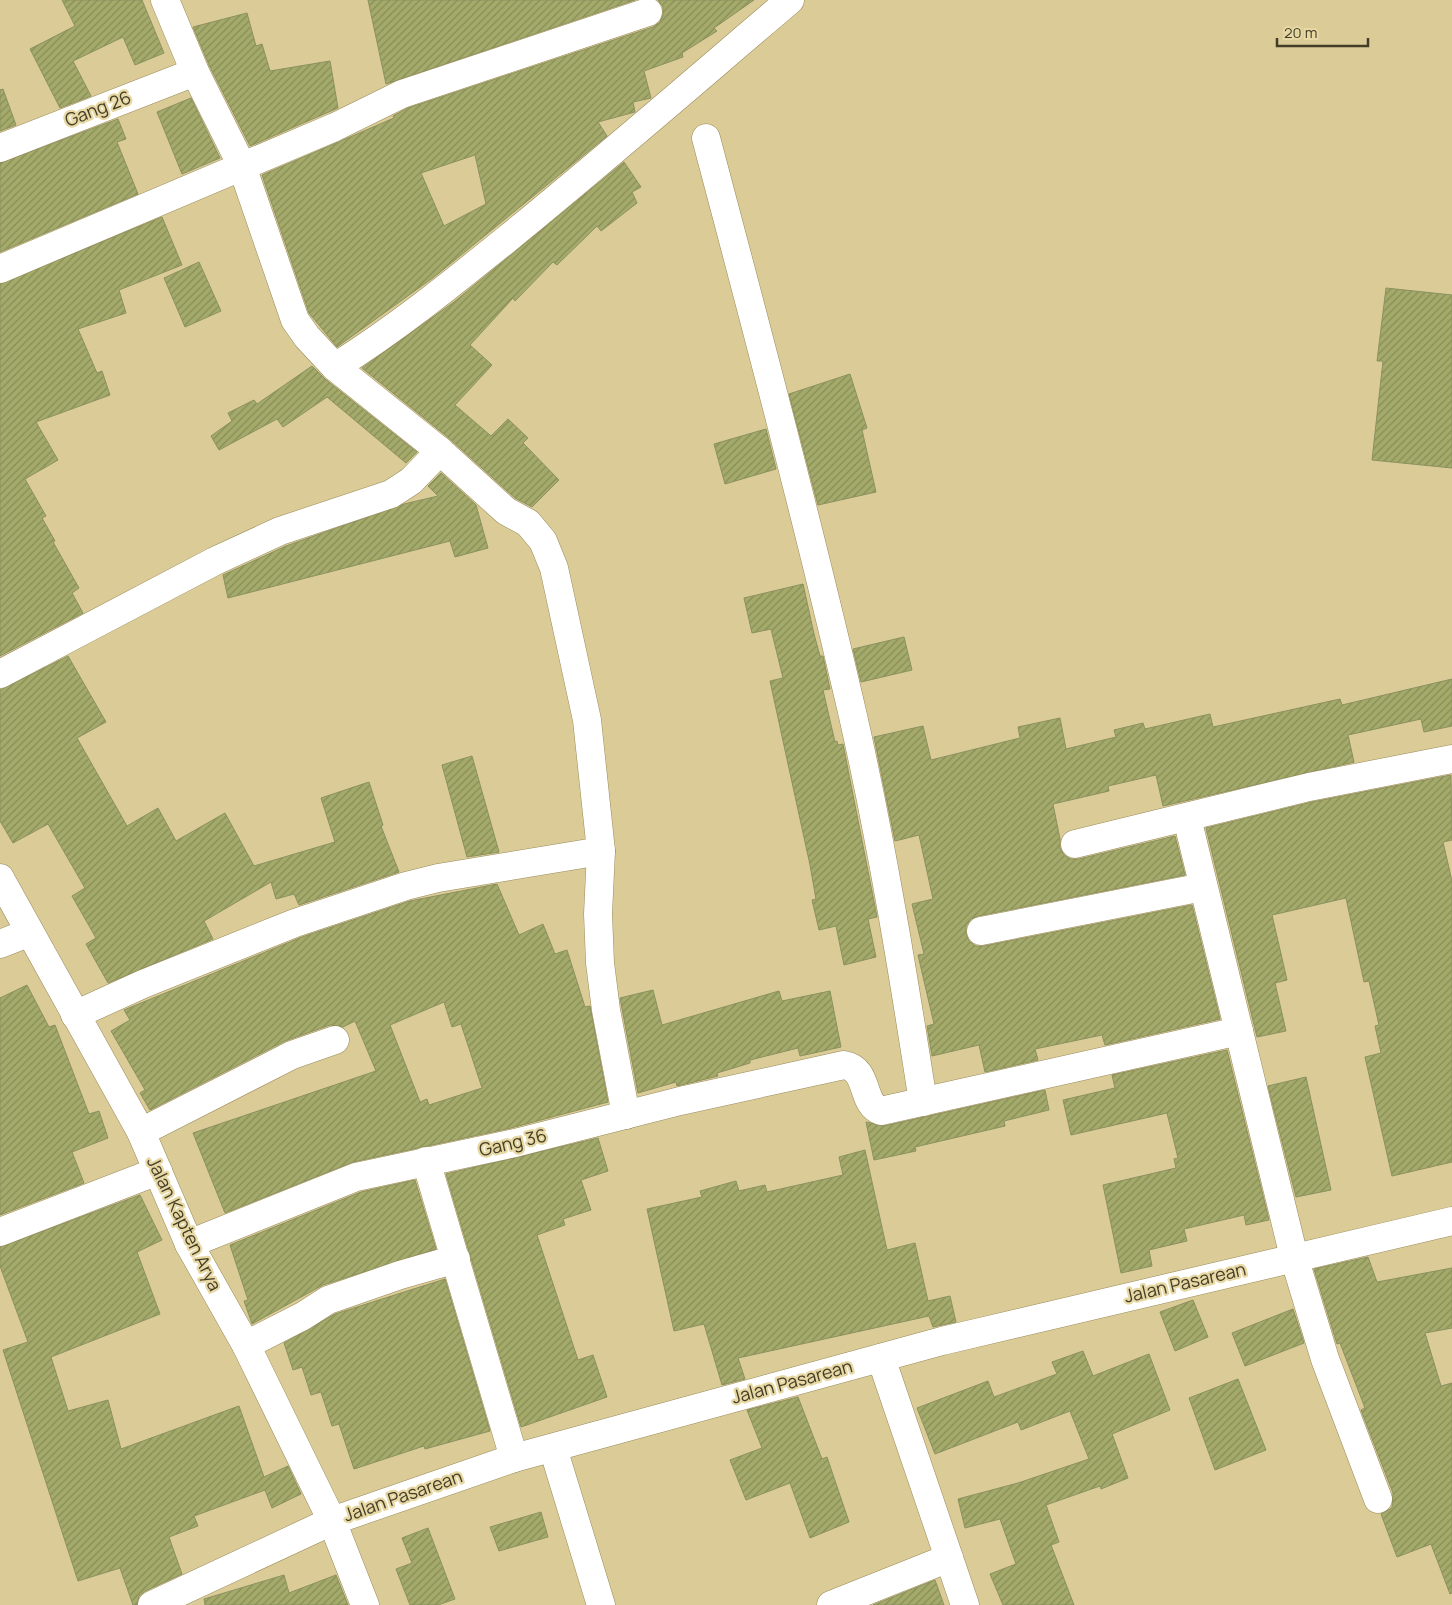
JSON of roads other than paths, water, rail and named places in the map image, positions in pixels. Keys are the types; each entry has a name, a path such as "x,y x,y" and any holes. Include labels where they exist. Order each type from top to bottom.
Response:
{"street":[{"path":"165,0 196,72 242,166 295,320 307,337 335,367 440,451 506,511 535,530 547,552 562,602 587,720 601,851 598,914 600,962 606,1010 626,1115"},
{"path":"335,367 384,337 498,246 790,0"},
{"path":"0,269 334,127 402,94 648,12"},
{"name":"Gang 26","path":"0,148 196,72"},
{"path":"706,138 792,463 854,718 898,941 923,1102 1239,1031"},
{"path":"0,674 215,561 280,531 392,494 411,481 440,451"},
{"path":"1075,844 1309,787 1452,759"},
{"path":"1187,818 1294,1257 1325,1359 1378,1499"},
{"path":"75,1015 143,984 268,934 406,886 438,878 601,851"},
{"name":"Jalan Kapten Arya","path":"0,878 28,932 141,1132 190,1244 246,1345 332,1521 365,1605"},
{"path":"981,931 1203,888"},
{"path":"0,944 28,932"},
{"path":"141,1132 274,1064 336,1040"},
{"name":"Gang 36","path":"190,1244 356,1177 534,1139 626,1115 844,1065 850,1066 860,1076 875,1109 881,1111 923,1102"},
{"path":"426,1162 514,1458"},
{"path":"0,1232 158,1171"},
{"name":"Jalan Pasarean","path":"152,1605 332,1521 514,1458 942,1341 1452,1221"},
{"path":"246,1345 303,1316 328,1300 456,1258"},
{"path":"880,1358 965,1605"},
{"path":"553,1448 601,1605"},
{"path":"831,1605 949,1558"}]}
